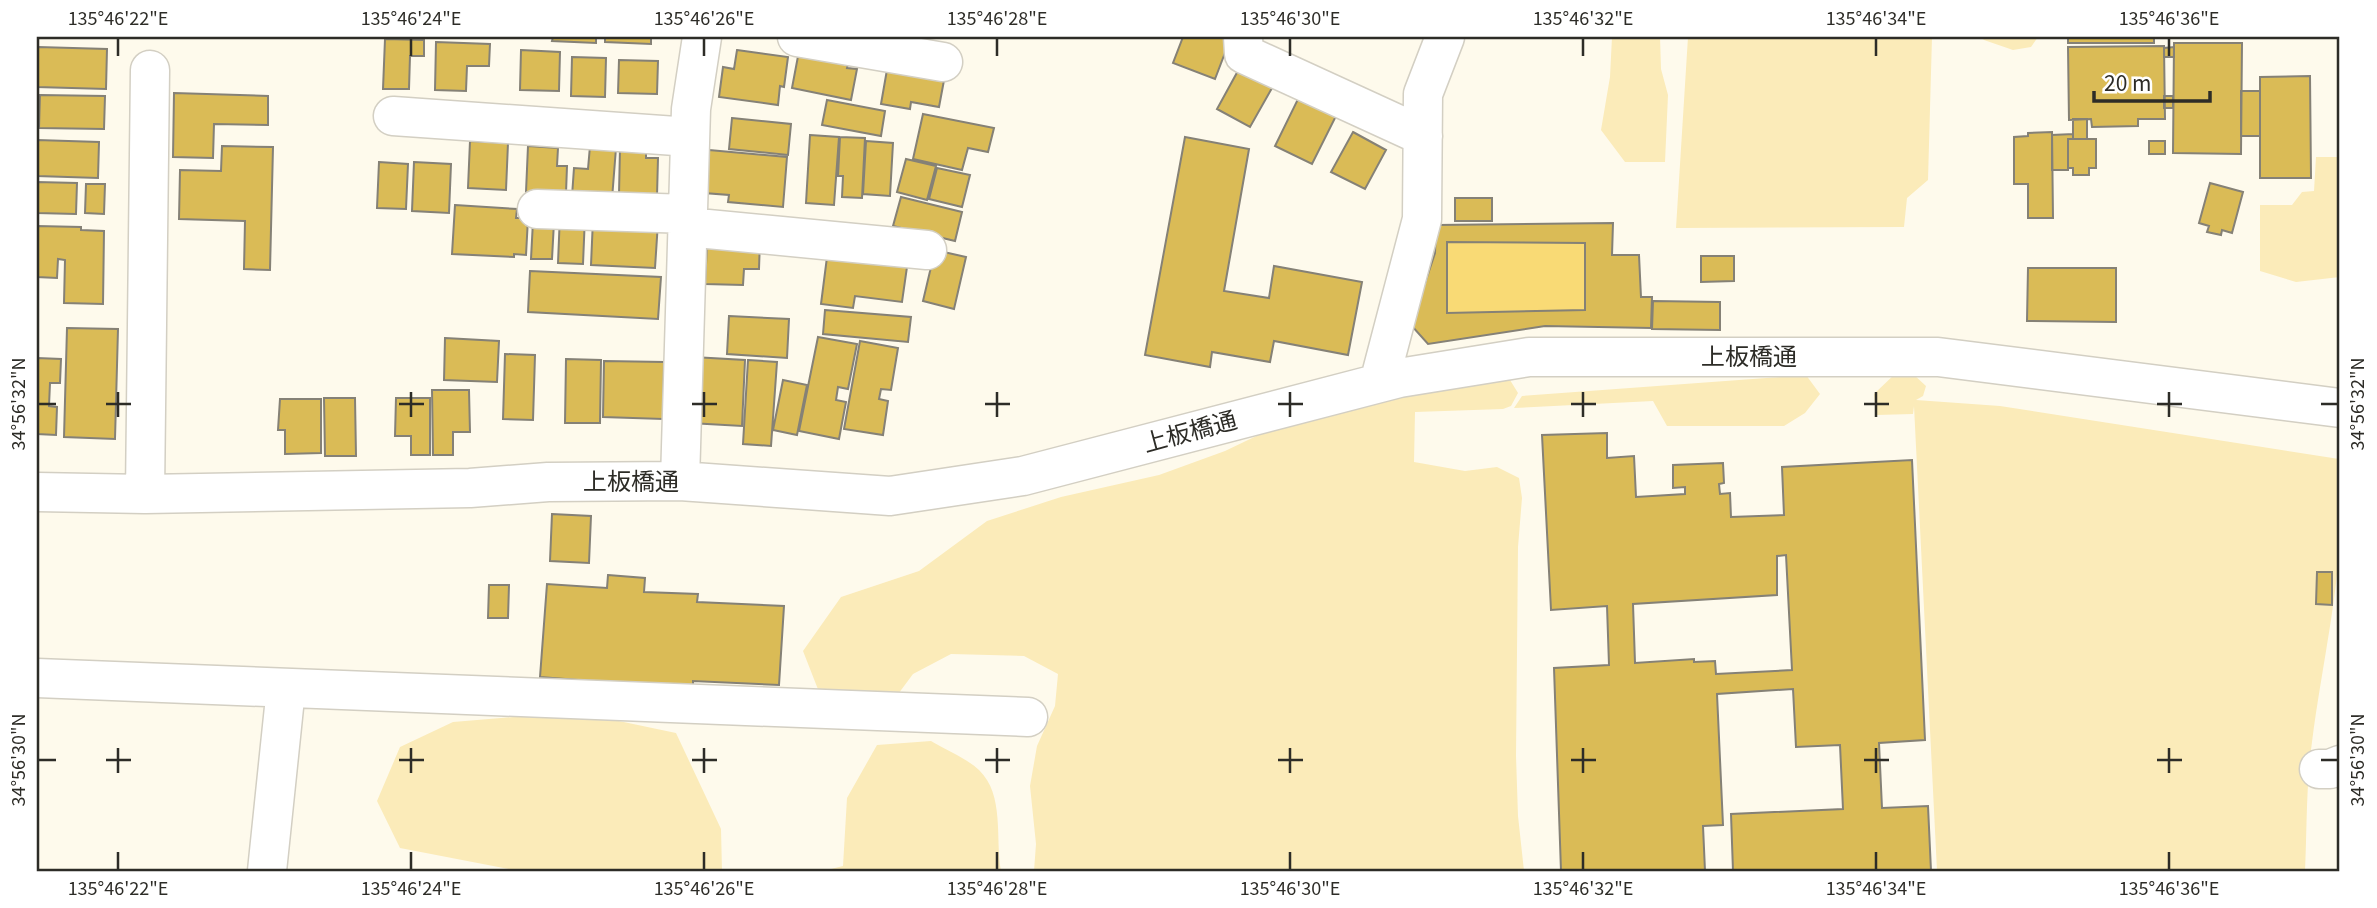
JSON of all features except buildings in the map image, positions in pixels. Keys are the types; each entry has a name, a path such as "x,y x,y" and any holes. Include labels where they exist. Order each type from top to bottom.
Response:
{"street":[{"path":"680,481 691,109 702,37"},
{"path":"797,37 943,62"},
{"path":"1242,37 1244,54 1423,136"},
{"path":"1379,383 1422,219 1423,94 1445,37"},
{"path":"145,494 150,70"},
{"path":"393,116 690,138"},
{"path":"537,209 688,220 927,250"},
{"name":"上板橋通","path":"37,492 145,494 470,488 548,482 680,481 890,496 1023,476 1379,383 1529,357 1938,356 2340,408"},
{"path":"37,678 1028,717"},
{"path":"267,871 286,688"}],"shaded area":[{"path":"1612,37 1660,37 1661,69 1668,95 1665,162 1625,162 1601,130 1610,77"},
{"path":"1688,37 1932,37 1928,180 1907,198 1904,227 1676,228"},
{"path":"1981,37 2038,37 2031,47 2013,50"},
{"path":"2316,157 2340,157 2340,277 2296,282 2260,271 2260,205 2292,205 2302,192 2314,191"},
{"path":"1447,242 1585,243 1585,310 1447,313"},
{"path":"1897,372 1913,374 1926,386 1923,396 1916,400 2000,406 2339,459 2341,530 2334,601 2310,758 2305,871 1937,871 1914,406 1913,414 1876,415 1874,394"},
{"path":"1806,375 1820,394 1805,413 1784,426 1667,426 1653,401 1514,408 1522,396"},
{"path":"1510,380 1518,393 1511,406 1503,409 1415,412 1414,462 1465,471 1497,467 1519,478 1522,498 1518,547 1516,756 1518,816 1524,871 1034,871 1036,844 1030,786 1037,746 1055,706 1058,674 1024,656 951,654 913,674 890,705 821,697 803,651 841,597 919,571 987,521 1061,497 1159,475 1225,451 1292,419 1340,403"},
{"path":"576,712 676,733 721,829 722,871 519,871 400,848 377,801 400,747 453,722"},
{"path":"931,741 968,762 987,780 993,792 998,818 1001,871 823,871 843,866 847,798 877,745"}]}
